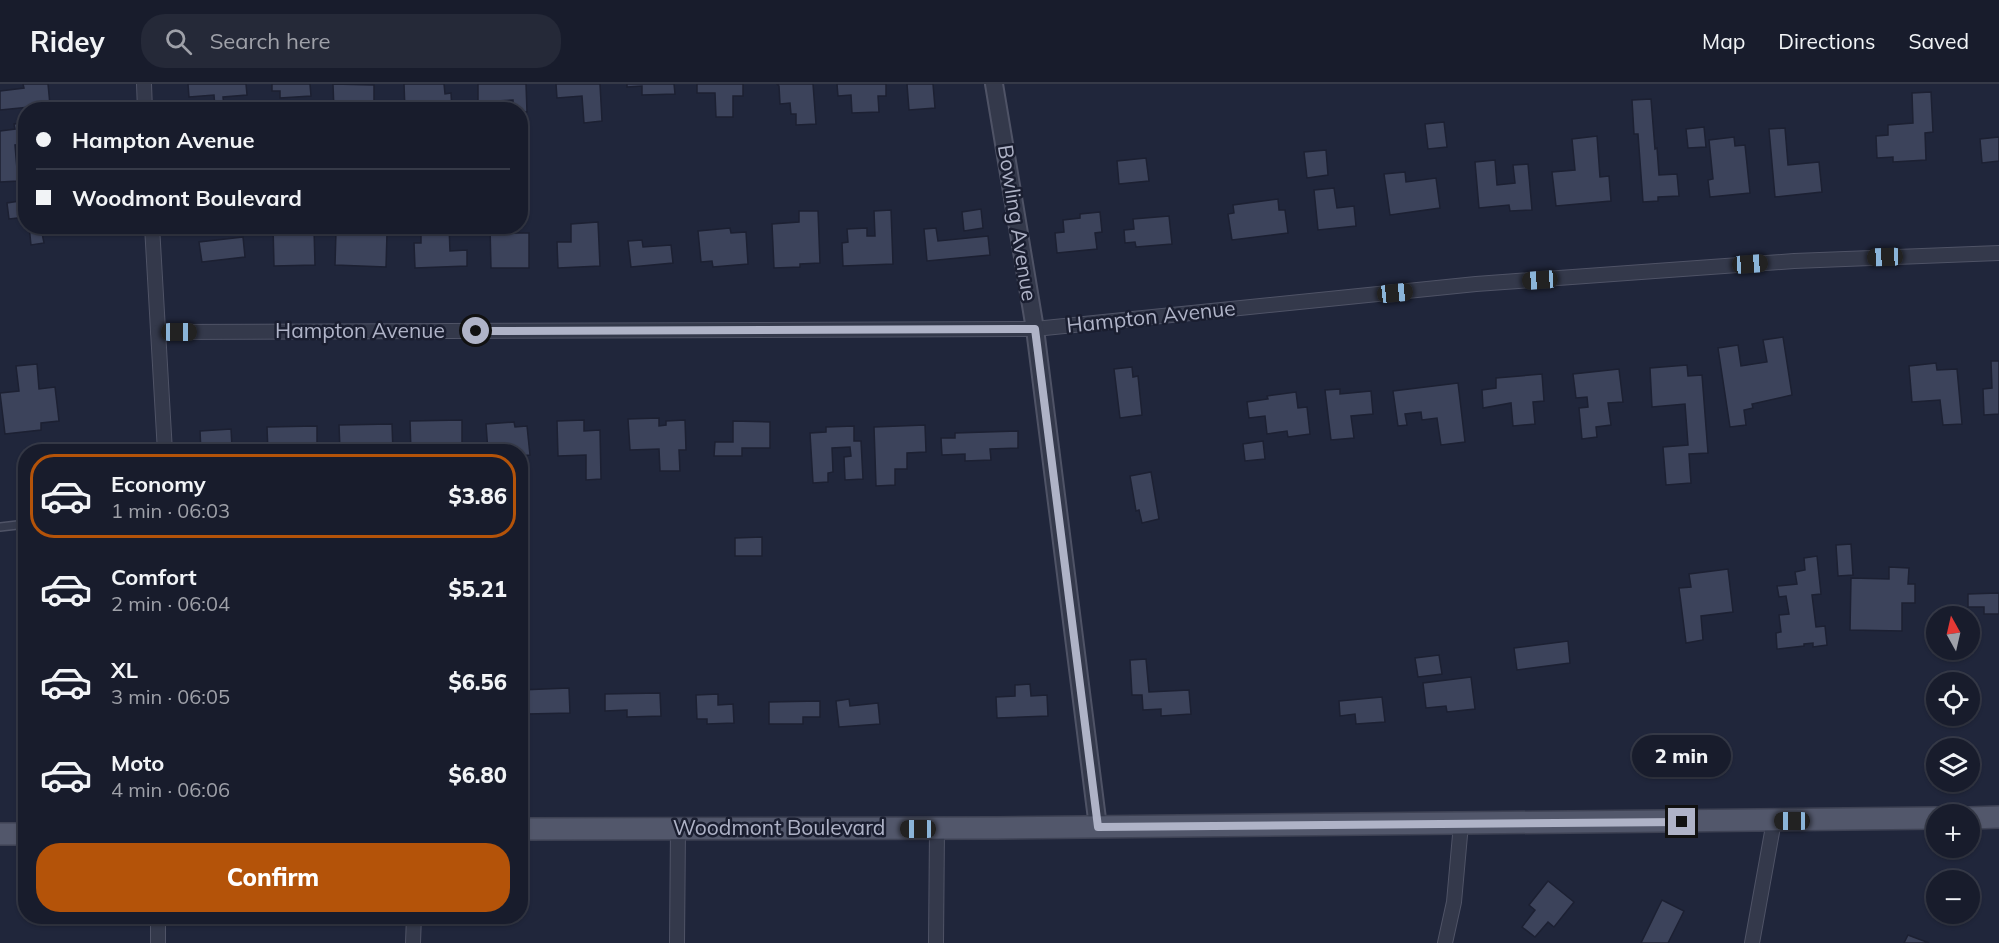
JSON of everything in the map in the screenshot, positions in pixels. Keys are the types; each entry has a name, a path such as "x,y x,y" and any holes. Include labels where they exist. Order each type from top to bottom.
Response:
{"main road":[{"path":"1980,818 1999,817"},
{"name":"Woodmont Boulevard","path":"528,829 937,829 1926,818"},
{"path":"0,834 18,834"}],"street":[{"path":"144,84 145,102"},
{"name":"Bowling Avenue","path":"994,84 1035,329 1098,827"},
{"path":"152,234 165,444"},
{"name":"Hampton Avenue","path":"158,332 1035,329 1476,284 1794,261 1999,253"},
{"path":"1752,943 1774,821"},
{"path":"1444,943 1454,902 1461,824"},
{"path":"677,943 678,828"},
{"path":"936,943 937,829"},
{"path":"158,924 158,943"},
{"path":"414,924 414,943"}],"lane":[{"path":"0,527 18,525"}],"building":[{"path":"23,84 48,84 50,102 18,102 18,108 0,110 0,91 24,88"},
{"path":"188,84 246,84 247,95 223,97 224,102 215,102 214,95 189,97"},
{"path":"272,84 310,84 311,96 280,98 280,91 272,91"},
{"path":"333,84 374,85 374,101 392,102 334,102"},
{"path":"404,84 444,84 445,94 451,93 452,102 405,102"},
{"path":"478,84 526,84 527,102 513,102 513,100 478,102"},
{"path":"556,84 600,84 602,121 584,123 582,96 557,98"},
{"path":"627,84 674,84 675,94 642,95 642,86 627,87"},
{"path":"697,84 743,84 743,96 733,96 733,117 716,117 715,93 697,93"},
{"path":"777,84 813,84 816,124 796,125 796,114 791,114 790,103 780,104"},
{"path":"837,84 886,84 886,96 878,96 879,112 852,113 851,95 838,96"},
{"path":"907,84 933,84 935,108 909,110"},
{"path":"1931,92 1933,132 1925,133 1926,160 1893,162 1893,157 1877,158 1876,136 1888,135 1888,125 1913,123 1912,93"},
{"path":"1651,99 1659,175 1677,174 1679,196 1658,197 1658,201 1643,202 1638,134 1634,134 1632,100"},
{"path":"1444,122 1447,147 1428,149 1425,124"},
{"path":"14,124 18,124 18,145 15,145 18,181 0,182 0,131 15,129"},
{"path":"1704,127 1706,147 1688,148 1686,129"},
{"path":"1785,128 1788,165 1819,162 1822,192 1775,197 1769,129"},
{"path":"1597,136 1600,177 1609,176 1611,201 1556,206 1552,172 1575,170 1572,139"},
{"path":"1734,137 1735,146 1745,145 1750,193 1710,197 1708,180 1713,179 1709,140"},
{"path":"1999,137 1999,161 1982,163 1980,139"},
{"path":"1326,150 1328,175 1307,178 1304,152"},
{"path":"1146,158 1149,181 1119,184 1117,161"},
{"path":"1495,160 1497,185 1515,183 1513,165 1528,164 1532,210 1510,211 1509,205 1479,208 1475,162"},
{"path":"1405,172 1406,182 1436,178 1440,208 1390,215 1384,174"},
{"path":"1334,188 1337,208 1354,206 1356,226 1318,230 1314,190"},
{"path":"1278,199 1279,210 1285,210 1288,233 1232,240 1228,214 1234,213 1233,205"},
{"path":"18,201 18,218 9,219 7,203"},
{"path":"981,209 983,228 964,231 962,212"},
{"path":"891,210 893,264 843,266 842,243 848,242 847,229 867,228 867,236 875,236 874,211"},
{"path":"799,211 818,211 820,263 800,264 800,267 774,268 772,224 799,222"},
{"path":"1100,212 1102,232 1095,233 1097,249 1057,253 1055,233 1064,232 1063,220 1080,218 1080,214"},
{"path":"1169,216 1172,244 1136,247 1135,242 1125,243 1124,230 1134,229 1133,219"},
{"path":"598,222 600,266 558,268 557,242 571,242 571,224"},
{"path":"730,228 731,233 746,232 748,264 713,267 712,261 701,262 698,231"},
{"path":"936,228 938,241 988,236 990,255 927,261 924,229"},
{"path":"529,233 529,268 491,268 490,234"},
{"path":"30,234 42,234 44,243 31,245"},
{"path":"273,234 314,234 315,265 274,266"},
{"path":"336,234 387,234 386,267 335,265"},
{"path":"421,234 449,234 450,251 467,250 467,266 415,268 414,243 421,243"},
{"path":"243,237 245,257 202,262 199,242"},
{"path":"642,240 643,247 671,245 673,263 631,267 628,241"},
{"path":"1783,337 1792,395 1752,404 1753,408 1744,410 1746,425 1730,427 1718,348 1738,345 1741,366 1767,362 1763,340"},
{"path":"1991,361 1999,361 1999,414 1984,415 1983,389 1992,388"},
{"path":"1936,363 1937,370 1957,369 1962,424 1943,425 1940,400 1912,402 1909,366"},
{"path":"37,364 39,389 55,387 59,421 41,423 41,430 5,434 0,393 19,391 16,366"},
{"path":"1687,365 1688,376 1702,375 1708,453 1689,454 1691,483 1666,485 1663,447 1688,445 1685,404 1652,407 1650,368"},
{"path":"1132,367 1133,377 1138,376 1142,415 1120,418 1114,369"},
{"path":"1619,369 1623,402 1608,403 1611,425 1596,427 1597,437 1582,439 1579,408 1588,407 1587,397 1576,398 1573,374"},
{"path":"1542,374 1544,401 1533,402 1535,424 1513,426 1511,403 1483,408 1482,390 1496,388 1496,378"},
{"path":"1458,383 1465,442 1441,445 1437,418 1422,420 1421,412 1405,414 1407,425 1398,426 1393,391"},
{"path":"1340,389 1340,394 1371,391 1373,414 1351,416 1354,438 1331,440 1325,390"},
{"path":"1296,392 1298,408 1307,407 1310,434 1288,437 1287,431 1267,434 1265,416 1249,418 1247,402 1268,399 1267,396"},
{"path":"659,418 659,426 666,425 666,421 685,420 686,450 679,450 680,471 660,471 659,449 630,450 628,419"},
{"path":"462,420 462,444 411,444 410,421"},
{"path":"584,420 584,431 600,430 601,479 586,480 586,455 558,456 557,421"},
{"path":"733,421 770,422 770,448 742,448 742,456 714,456 715,442 733,442"},
{"path":"514,422 515,427 527,426 530,455 528,455 528,444 487,444 486,424"},
{"path":"392,424 393,444 340,444 339,425"},
{"path":"925,425 926,452 907,453 907,469 895,469 895,485 876,486 874,427"},
{"path":"317,426 317,444 268,444 267,427"},
{"path":"854,426 854,441 861,441 863,479 845,480 844,457 851,456 850,447 832,448 833,472 828,473 828,482 813,483 810,433 826,432 826,427"},
{"path":"231,429 232,444 201,444 200,431"},
{"path":"1018,431 1018,448 990,449 991,460 965,461 965,454 942,455 941,438 955,438 955,433"},
{"path":"1263,441 1265,459 1245,461 1243,444"},
{"path":"1151,472 1159,519 1142,523 1139,510 1136,511 1130,476"},
{"path":"762,537 762,556 735,556 735,538"},
{"path":"1851,544 1853,575 1838,576 1836,545"},
{"path":"1817,556 1821,594 1812,595 1816,627 1825,626 1827,645 1813,647 1813,643 1777,649 1776,633 1781,632 1779,615 1789,614 1786,596 1779,597 1777,586 1797,584 1795,572 1805,570 1804,558"},
{"path":"1889,567 1909,568 1908,584 1915,584 1915,603 1902,603 1902,631 1850,630 1851,578 1889,579"},
{"path":"1728,569 1733,612 1701,616 1703,640 1686,643 1679,588 1691,587 1689,574"},
{"path":"1999,593 1999,614 1984,614 1984,607 1968,606 1968,594"},
{"path":"1568,641 1570,663 1517,670 1514,648"},
{"path":"1439,655 1442,674 1418,677 1415,658"},
{"path":"1146,659 1149,692 1189,690 1191,714 1161,716 1161,709 1143,710 1142,695 1132,695 1130,660"},
{"path":"1471,677 1475,709 1447,712 1446,706 1426,708 1423,683"},
{"path":"1030,684 1031,696 1047,695 1048,716 997,718 996,697 1015,696 1015,685"},
{"path":"569,688 570,713 528,714 528,690"},
{"path":"660,693 661,716 627,717 627,710 605,711 605,694"},
{"path":"718,694 718,705 733,704 734,723 707,724 707,719 697,719 696,695"},
{"path":"1382,697 1385,722 1356,724 1355,714 1340,716 1339,701"},
{"path":"849,699 850,706 878,703 880,724 839,727 836,701"},
{"path":"820,701 820,717 803,717 803,724 769,724 769,702"},
{"path":"1548,881 1574,902 1554,927 1548,922 1535,937 1522,927 1535,910 1529,905"},
{"path":"1662,900 1684,911 1668,943 1641,943"},
{"path":"1908,935 1929,943 1904,943"}],"route":[{"path":"476,331 1035,329 1098,827 1682,822"}]}
